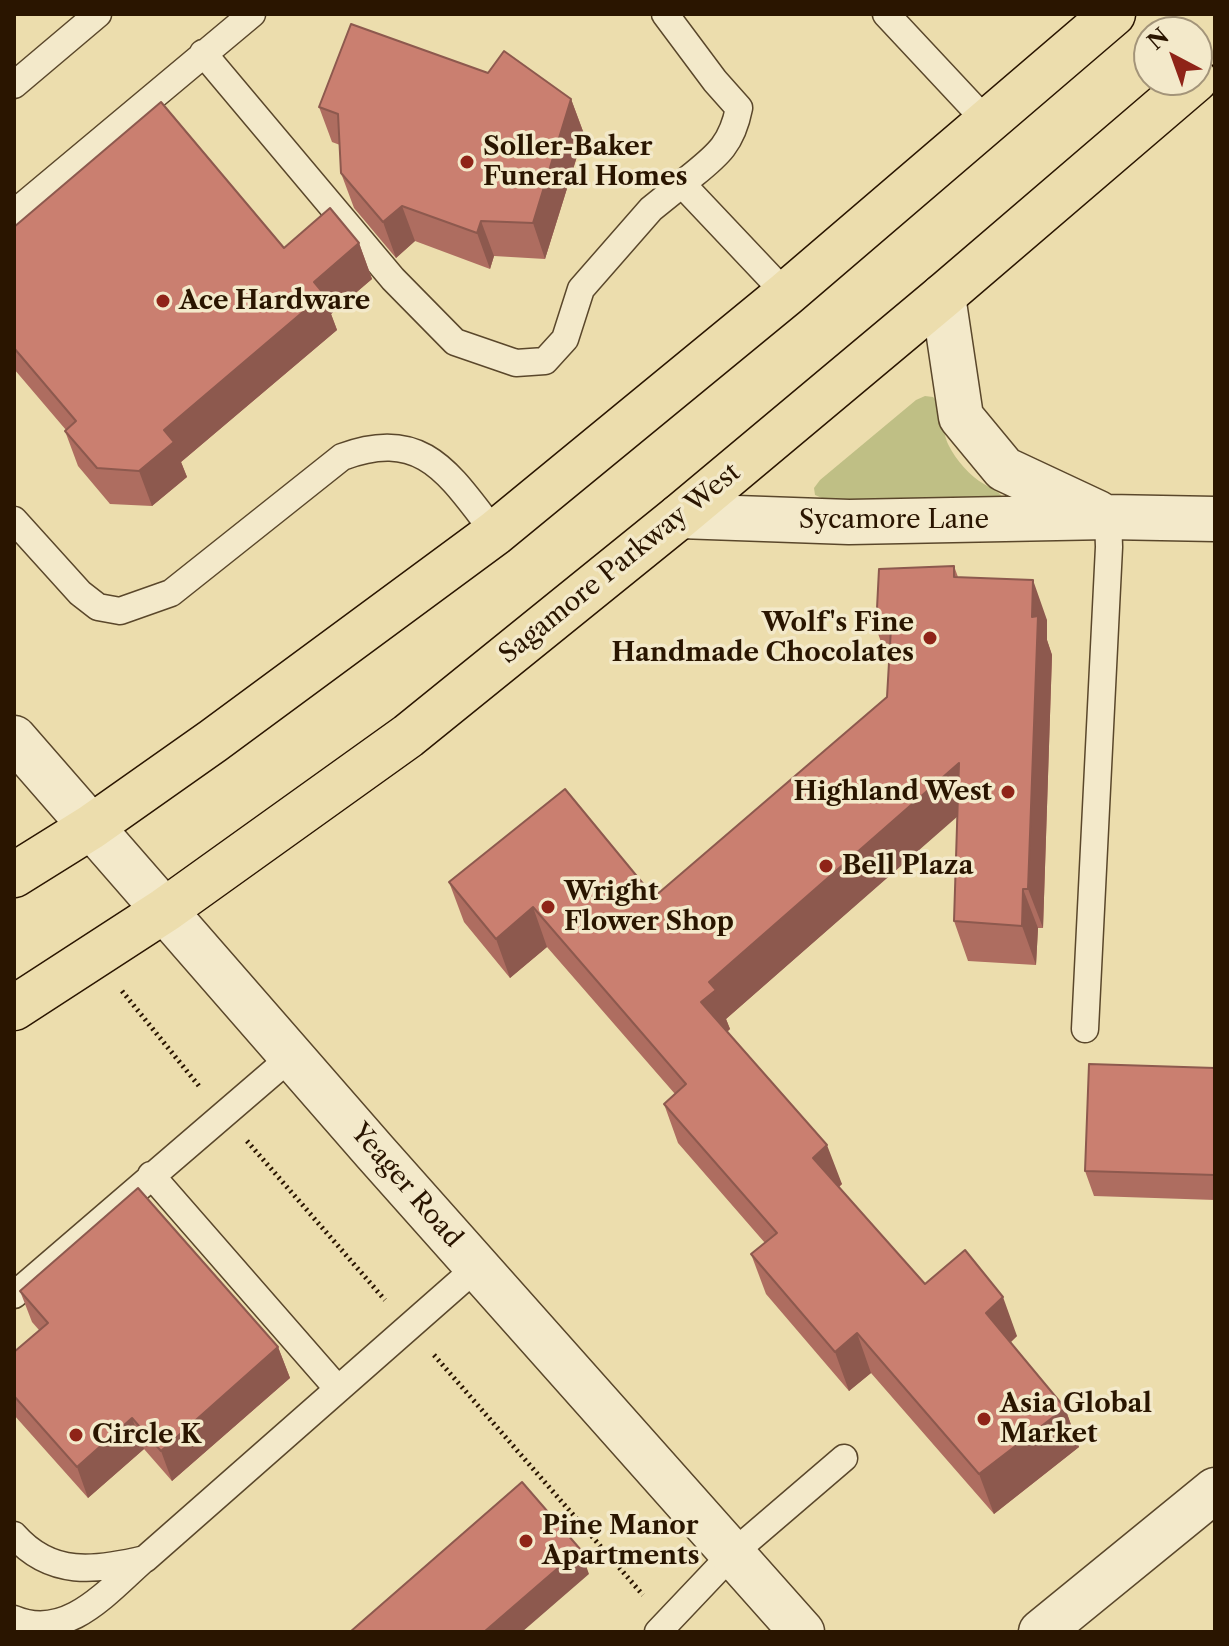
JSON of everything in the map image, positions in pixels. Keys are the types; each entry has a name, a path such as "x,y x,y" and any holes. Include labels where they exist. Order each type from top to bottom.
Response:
{"highway":[{"path":"14,875 91,827 495,533 786,294 1113,14"},
{"name":"Sagamore Parkway West","path":"14,1008 165,910 408,736 680,516 1176,96"}],"street":[{"name":"Sycamore Lane","path":"943,296 961,417 1004,469 1108,517"},
{"name":"Sycamore Lane","path":"680,516 849,522 1108,517 1215,519"},
{"name":"Yeager Road","path":"14,738 477,1267 802,1632"},
{"path":"1041,1632 1215,1490"}],"lane":[{"path":"14,85 98,14"},
{"path":"14,213 252,14"},
{"path":"203,53 393,279 455,342 516,363 545,361 565,339 581,289 651,209 724,149 736,126 739,108 665,14"},
{"path":"886,14 986,121"},
{"path":"682,184 786,294"},
{"path":"14,520 80,593 98,607 120,611 171,593 342,457 364,449 411,450 444,468 495,533"},
{"path":"1085,1029 1108,517"},
{"path":"14,1295 292,1056"},
{"path":"151,1175 337,1388"},
{"path":"14,1619 34,1626 57,1624 87,1610 477,1267"},
{"path":"658,1632 732,1554 844,1458"},
{"path":"14,1535 25,1548 43,1560 65,1567 108,1568 145,1559"}],"path":[{"path":"140,1013 195,1082"},
{"path":"242,1135 379,1293"},
{"path":"430,1351 645,1597"}],"green space":[{"path":"933,397 937,402 947,440 959,462 1004,499 996,508 822,498 815,495 814,488 820,480 916,400"}],"building":[{"name":"Soller-Baker Funeral Homes","path":"351,24 488,73 504,51 571,99 533,223 481,221 477,233 402,206 383,222 341,173 338,114 319,107"},
{"name":"Ace Hardware","path":"161,102 284,248 330,208 359,243 314,282 324,294 164,430 174,442 139,471 97,468 65,431 76,421 14,348 14,227"},
{"path":"954,566 954,577 1033,580 1032,617 1038,616 1028,889 1023,889 1022,926 954,921 959,763 709,982 716,990 701,1002 827,1145 813,1158 925,1284 965,1250 1003,1297 986,1313 1065,1408 979,1474 857,1333 835,1352 751,1254 777,1233 664,1104 686,1084 533,907 496,939 449,882 565,789 654,897 887,697 891,628 876,628 879,569"},
{"path":"1089,1064 1215,1068 1215,1175 1085,1171"},
{"name":"Circle K","path":"138,1188 278,1347 161,1451 132,1418 77,1467 14,1396 14,1352 48,1323 20,1291"},
{"name":"Pine Manor Apartments","path":"522,1482 580,1549 484,1632 350,1632"}],"place":[{"name":"Soller-Baker Funeral Homes","path":"467,162"},
{"name":"Ace Hardware","path":"163,301"},
{"name":"Wolf's Fine Handmade Chocolates","path":"930,638"},
{"name":"Highland West","path":"1008,792"},
{"name":"Bell Plaza","path":"826,866"},
{"name":"Wright Flower Shop","path":"548,907"},
{"name":"Asia Global Market","path":"984,1419"},
{"name":"Circle K","path":"76,1435"},
{"name":"Pine Manor Apartments","path":"526,1541"}]}
